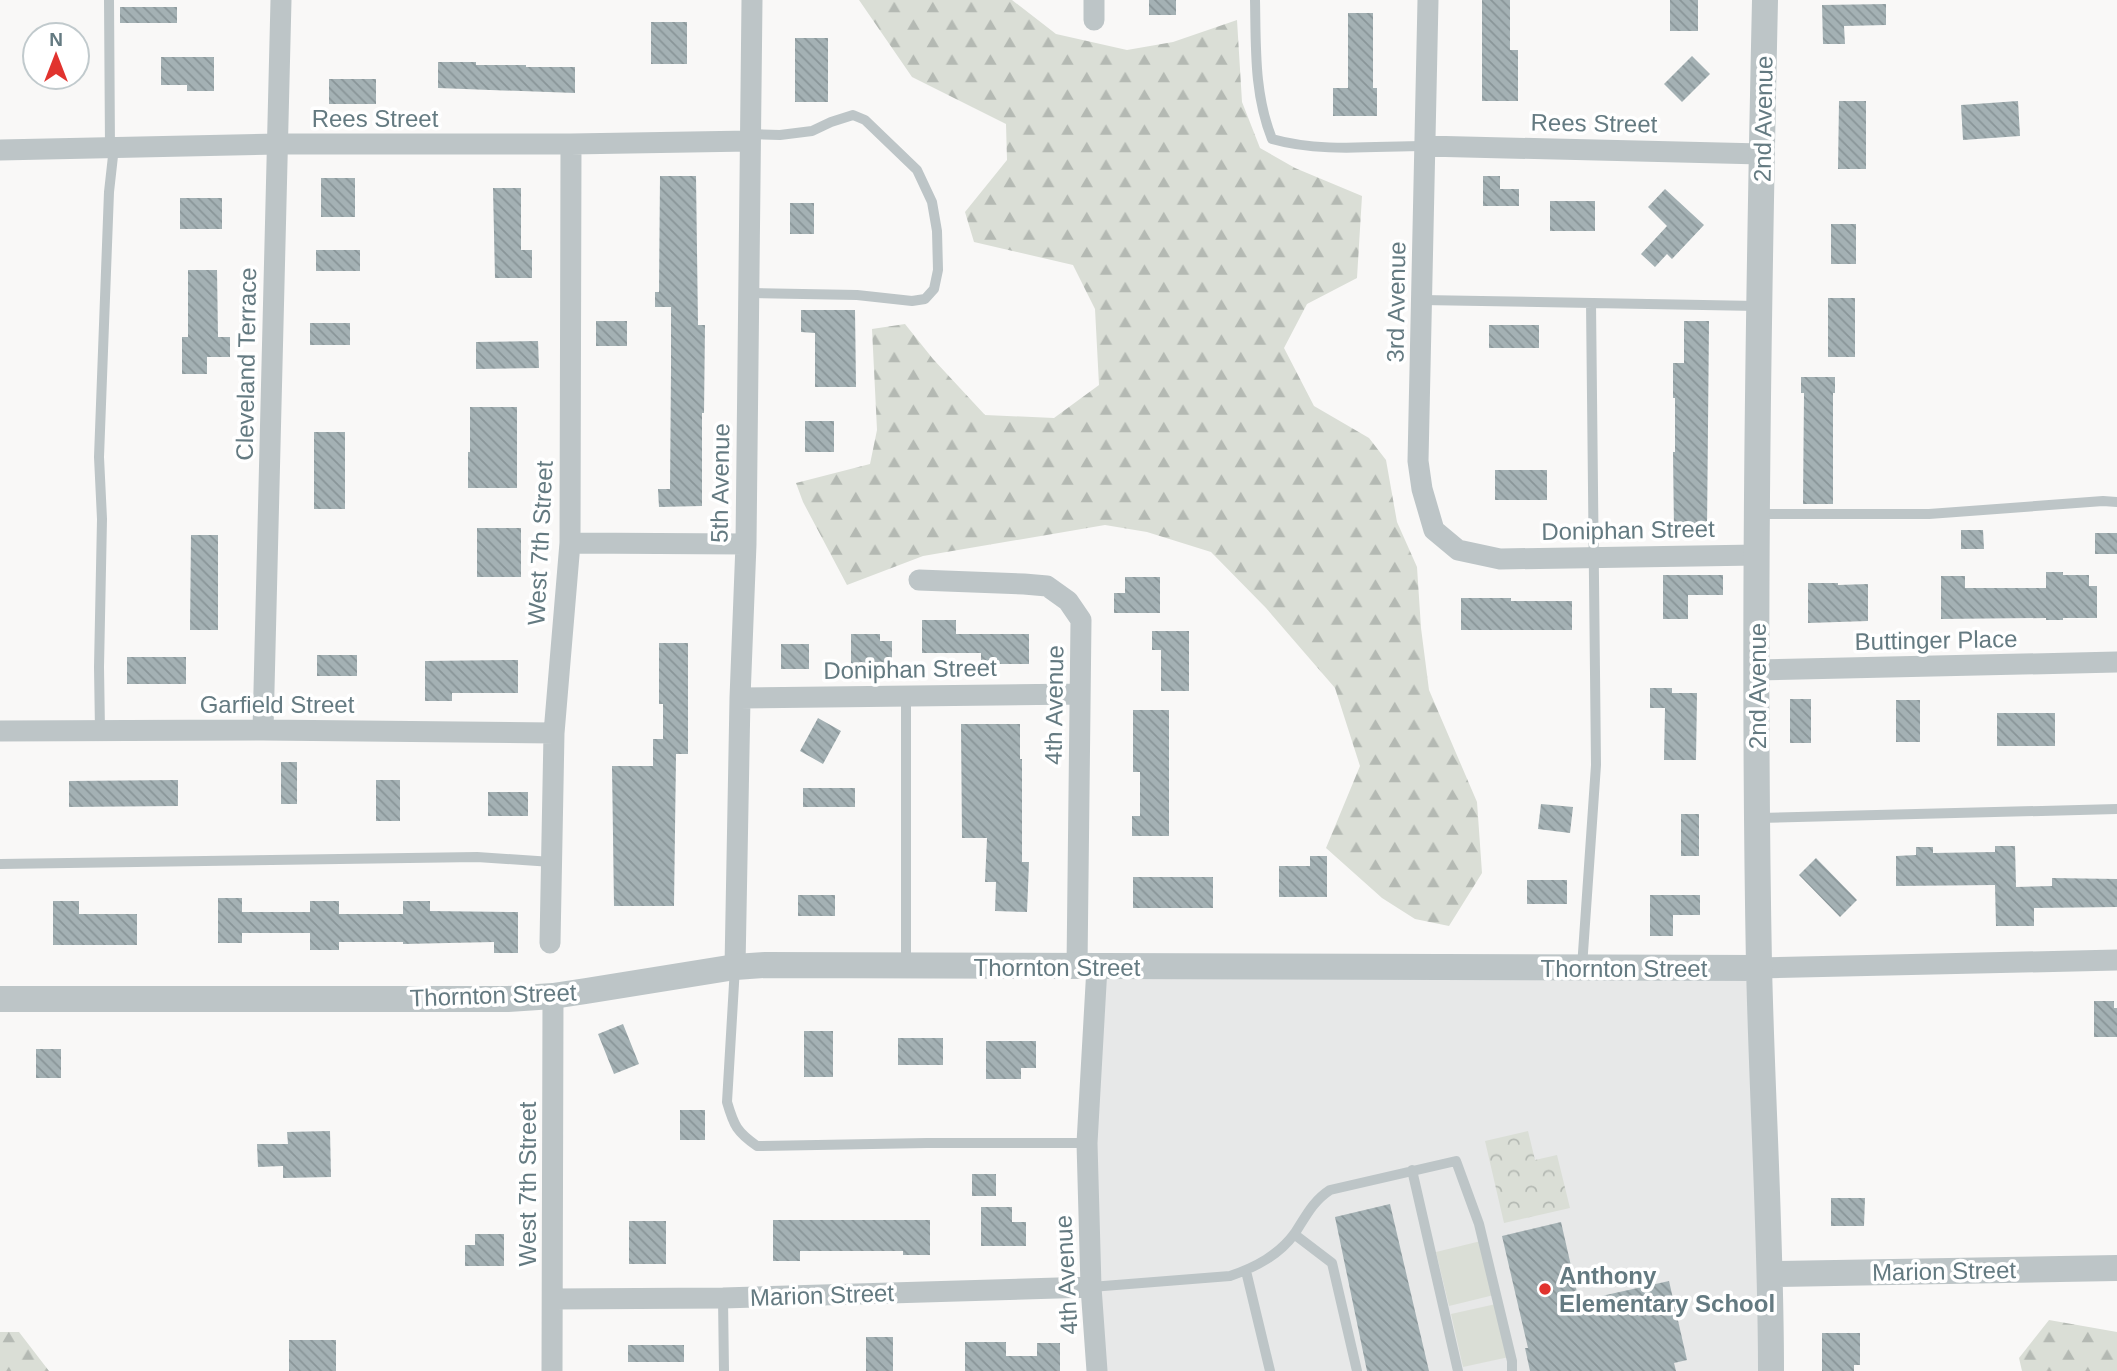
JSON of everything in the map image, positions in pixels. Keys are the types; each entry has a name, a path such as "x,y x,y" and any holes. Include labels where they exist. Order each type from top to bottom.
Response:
{"street":[{"name":"Cleveland Terrace","path":"263,730 281,0"},
{"name":"5th Avenue","path":"735,967 746,544 752,0"},
{"name":"3rd Avenue","path":"1428,0 1418,461 1422,489 1434,530 1458,550 1500,559"},
{"name":"2nd Avenue","path":"1765,0 1756,670 1759,968 1771,1274 1771,1371"},
{"name":"Rees Street","path":"0,150 278,144 571,144 750,138"},
{"name":"West 7th Street","path":"550,943 554,733 570,543 571,144"},
{"name":"Rees Street","path":"1425,146 1762,154"},
{"path":"570,543 746,544"},
{"name":"Doniphan Street","path":"1500,559 1757,555"},
{"name":"4th Avenue","path":"919,580 1047,586 1068,601 1081,620 1087,1143 1091,1287 1097,1371"},
{"name":"Buttinger Place","path":"1756,670 2117,662"},
{"name":"Doniphan Street","path":"740,698 1080,694"},
{"name":"Garfield Street","path":"0,731 554,733"},
{"name":"Thornton Street","path":"0,999 508,999 553,996 735,967 1759,968 2117,960"},
{"name":"West 7th Street","path":"552,1371 553,996"},
{"name":"Marion Street","path":"1771,1274 2117,1268"},
{"name":"Marion Street","path":"553,1299 723,1298 1091,1287"}],"lane":[{"path":"100,731 102,519 99,457 112,147 109,0"},
{"path":"1255,0 1256,78 1264,117 1272,139 1296,145 1425,146"},
{"path":"749,293 857,295 912,301 925,299 934,289 938,270 937,231 932,202 917,170 865,120 853,115 812,131 750,138"},
{"path":"1422,300 1760,306"},
{"path":"1582,967 1596,765 1591,303"},
{"path":"1757,514 1929,514 2117,502"},
{"path":"906,695 906,966"},
{"path":"1758,818 2117,809"},
{"path":"0,864 477,857 552,862"},
{"path":"735,967 727,1102 733,1123 740,1134 757,1146 1087,1143"},
{"path":"1091,1287 1230,1276 1246,1271 1274,1255 1294,1234 1319,1198 1331,1191 1456,1161 1479,1224 1512,1371"},
{"path":"1412,1170 1458,1371"},
{"path":"1294,1234 1332,1263 1357,1371"},
{"path":"1246,1271 1270,1371"},
{"path":"723,1298 724,1371"}],"shaded area":[{"path":"1097,967 1759,968 1771,1371 1097,1371"}],"green space":[{"path":"859,0 1012,0 1056,34 1127,50 1173,42 1237,20 1242,102 1260,148 1295,168 1362,196 1357,278 1307,304 1284,348 1314,406 1369,438 1386,460 1397,522 1417,567 1429,690 1477,802 1482,873 1449,926 1415,919 1382,898 1326,848 1360,766 1335,688 1266,608 1211,552 1147,532 1105,525 923,556 847,585 803,502 796,483 870,464 877,430 872,329 905,324 985,415 1054,418 1099,385 1095,309 1073,265 974,242 965,212 1007,160 1006,124 912,77"},
{"path":"1528,1131 1535,1160 1557,1155 1570,1208 1504,1223 1485,1141"},
{"path":"1481,1241 1494,1295 1449,1306 1436,1252"},
{"path":"1496,1304 1509,1357 1463,1367 1451,1314"},
{"path":"2049,1320 2117,1332 2117,1371 2022,1371 2019,1358"},
{"path":"0,1332 19,1332 49,1371 0,1371"}],"building":[{"path":"1149,0 1176,0 1176,15 1149,15"},
{"path":"1482,0 1510,0 1510,50 1518,50 1518,101 1482,101"},
{"path":"1670,0 1698,0 1698,31 1670,31"},
{"path":"1886,4 1886,25 1844,26 1845,44 1823,44 1822,5"},
{"path":"120,7 177,7 177,23 120,23"},
{"path":"1348,13 1373,13 1373,88 1377,88 1377,116 1333,116 1333,88 1348,88"},
{"path":"651,22 687,22 687,64 651,64"},
{"path":"795,38 828,38 828,102 795,102"},
{"path":"1692,56 1710,74 1682,102 1664,84"},
{"path":"161,57 214,57 214,91 187,91 187,85 161,85"},
{"path":"438,62 575,67 575,93 438,88"},
{"path":"329,79 376,79 376,104 329,104"},
{"path":"1839,101 1866,101 1866,169 1838,169"},
{"path":"2018,101 2020,136 1963,140 1961,105"},
{"path":"660,176 696,176 698,325 705,325 702,506 659,507 658,489 670,489 671,370 671,307 655,307 655,292 659,292"},
{"path":"1483,176 1500,176 1500,189 1519,189 1519,206 1483,206"},
{"path":"321,178 355,178 355,217 321,217"},
{"path":"493,188 521,188 521,250 532,250 532,278 495,278"},
{"path":"1665,189 1704,225 1672,259 1667,254 1655,267 1641,254 1667,226 1648,207"},
{"path":"180,198 222,198 222,229 180,229"},
{"path":"1550,201 1595,201 1595,231 1550,231"},
{"path":"790,203 814,203 814,234 790,234"},
{"path":"1831,224 1856,224 1856,264 1831,264"},
{"path":"316,250 360,250 360,271 316,271"},
{"path":"188,270 217,270 218,337 230,337 230,357 207,357 207,374 182,374 182,337 188,337"},
{"path":"1828,298 1855,298 1855,357 1828,357"},
{"path":"801,310 855,310 856,387 815,387 815,333 801,332"},
{"path":"596,321 627,321 627,346 596,346"},
{"path":"1684,321 1709,321 1707,530 1674,530 1673,363 1684,363"},
{"path":"310,323 350,323 350,345 310,345"},
{"path":"1489,325 1539,325 1539,348 1489,348"},
{"path":"538,341 539,368 476,369 476,342"},
{"path":"1801,377 1835,377 1833,504 1803,504 1804,393 1801,393"},
{"path":"470,407 517,407 517,488 468,488"},
{"path":"805,421 834,421 834,452 805,452"},
{"path":"314,432 345,432 345,509 314,509"},
{"path":"1495,470 1547,470 1547,500 1495,500"},
{"path":"477,528 521,528 521,577 477,577"},
{"path":"1961,530 1983,530 1984,549 1961,549"},
{"path":"2095,533 2117,533 2117,554 2095,554"},
{"path":"191,535 218,535 218,630 190,630"},
{"path":"2046,572 2089,575 2089,586 2097,586 2097,618 1941,619 1941,576 1965,576 1965,588 2046,588"},
{"path":"1663,575 1723,575 1723,595 1688,595 1688,619 1663,619"},
{"path":"1125,577 1160,577 1160,613 1114,613 1114,593 1125,593"},
{"path":"1808,583 1868,584 1868,621 1808,623"},
{"path":"1461,598 1572,601 1572,630 1461,630"},
{"path":"922,620 956,620 956,634 1029,634 1029,664 981,664 981,653 922,653"},
{"path":"1152,631 1189,631 1189,691 1161,691 1161,650 1152,650"},
{"path":"851,634 880,634 880,641 892,641 892,664 851,664"},
{"path":"659,643 688,643 688,754 676,754 674,906 614,906 612,766 653,766 653,739 663,739 663,704 659,704"},
{"path":"781,644 809,644 809,669 781,669"},
{"path":"317,655 357,655 357,676 317,676"},
{"path":"127,657 186,657 186,684 127,684"},
{"path":"518,660 518,693 452,693 452,701 425,701 425,661"},
{"path":"1650,688 1672,688 1672,693 1697,693 1696,760 1664,760 1665,708 1650,708"},
{"path":"1790,699 1811,699 1811,743 1790,743"},
{"path":"1896,700 1920,700 1920,742 1896,742"},
{"path":"1133,710 1169,710 1169,836 1132,836 1132,816 1140,816 1140,772 1133,772"},
{"path":"1997,713 2055,713 2055,746 1997,746"},
{"path":"818,718 841,731 823,764 800,751"},
{"path":"961,724 1020,724 1022,862 1029,862 1027,912 995,911 996,882 985,882 987,838 962,838"},
{"path":"281,762 297,762 297,804 281,804"},
{"path":"178,780 178,806 69,807 69,781"},
{"path":"376,780 400,780 400,821 376,821"},
{"path":"803,788 855,788 855,807 803,807"},
{"path":"488,792 528,792 528,816 488,816"},
{"path":"1541,804 1573,807 1570,833 1538,829"},
{"path":"1681,814 1699,814 1699,856 1681,856"},
{"path":"1995,846 2015,846 2016,887 2052,886 2052,878 2117,879 2117,907 2034,908 2034,926 1996,926 1995,885 1896,886 1896,856 1916,855 1916,847 1933,847 1933,853 1995,852"},
{"path":"1310,856 1327,856 1327,897 1279,897 1279,866 1310,866"},
{"path":"1816,858 1857,900 1840,917 1799,875"},
{"path":"1133,877 1213,877 1213,908 1133,908"},
{"path":"1527,880 1567,880 1567,904 1527,904"},
{"path":"798,895 835,895 835,916 798,916"},
{"path":"1650,895 1700,895 1700,915 1673,915 1673,936 1650,936"},
{"path":"218,898 242,898 242,912 310,912 310,901 339,901 339,914 403,914 403,901 430,901 430,911 518,912 518,953 494,953 494,942 339,942 339,950 310,950 310,933 242,933 242,943 218,943"},
{"path":"53,901 79,901 79,914 137,914 137,945 53,945"},
{"path":"2094,1001 2114,1001 2114,1008 2117,1008 2117,1037 2094,1037"},
{"path":"623,1024 639,1064 614,1074 598,1034"},
{"path":"804,1031 833,1031 833,1077 804,1077"},
{"path":"898,1038 943,1038 943,1065 898,1065"},
{"path":"986,1041 1036,1041 1036,1068 1021,1068 1021,1079 986,1079"},
{"path":"36,1049 61,1049 61,1078 36,1078"},
{"path":"680,1110 705,1110 705,1140 680,1140"},
{"path":"330,1131 331,1177 283,1178 283,1166 258,1167 257,1144 288,1144 287,1132"},
{"path":"972,1174 996,1174 996,1196 972,1196"},
{"path":"1831,1198 1865,1198 1864,1226 1831,1226"},
{"path":"1390,1204 1429,1371 1367,1371 1335,1217"},
{"path":"981,1207 1012,1207 1012,1222 1026,1222 1026,1246 981,1246"},
{"path":"773,1220 930,1220 930,1255 903,1255 903,1251 800,1251 800,1261 773,1261"},
{"path":"629,1221 666,1221 666,1264 629,1264"},
{"name":"Anthony Elementary School","path":"1561,1222 1579,1301 1669,1281 1687,1360 1674,1363 1676,1371 1530,1371 1525,1348 1528,1348 1502,1236"},
{"path":"475,1234 504,1234 504,1266 465,1266 465,1245 475,1245"},
{"path":"1822,1333 1860,1333 1860,1365 1854,1365 1854,1371 1822,1371"},
{"path":"866,1337 893,1337 893,1371 866,1371"},
{"path":"289,1340 336,1340 336,1371 289,1371"},
{"path":"965,1342 1006,1342 1006,1356 1037,1356 1037,1343 1060,1343 1060,1371 965,1371"},
{"path":"628,1345 684,1345 684,1362 628,1362"}],"place":[{"name":"Anthony Elementary School","path":"1545,1289"}]}
